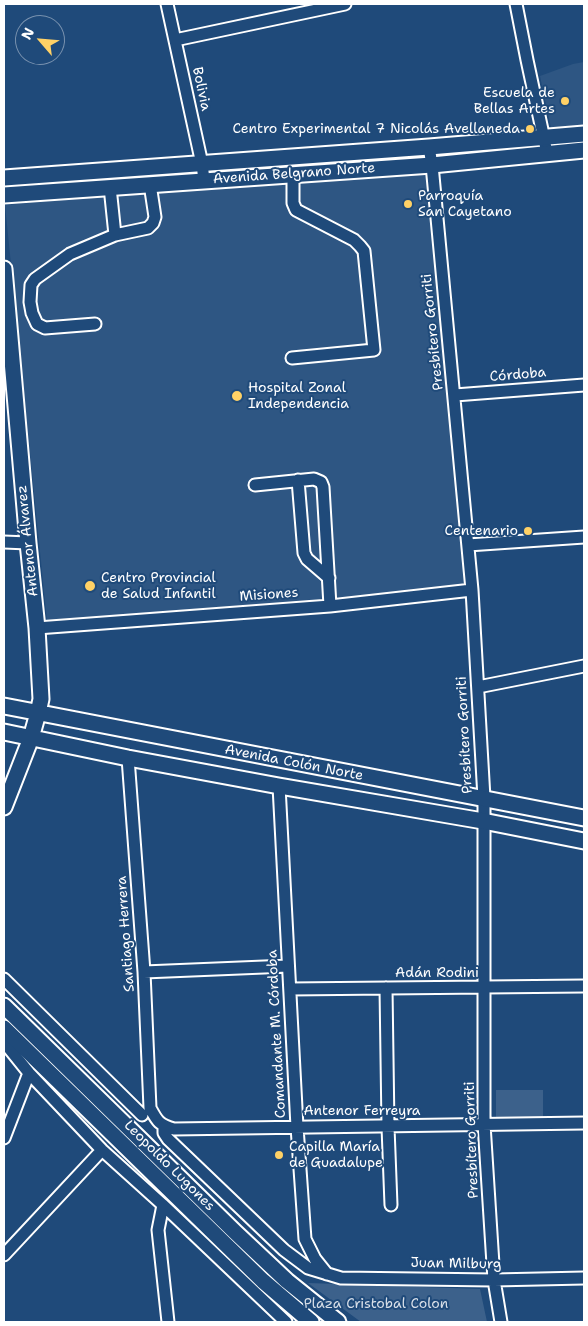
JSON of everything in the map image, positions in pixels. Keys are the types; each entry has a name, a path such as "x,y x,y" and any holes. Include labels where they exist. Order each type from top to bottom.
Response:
{"main road":[{"name":"Avenida Belgrano Norte","path":"4,178 429,148 584,134"},
{"name":"Avenida Belgrano Norte","path":"4,194 432,165 584,150"},
{"name":"Antenor Álvarez","path":"4,269 37,628 41,699 31,738 4,807"},
{"name":"Avenida Colón Norte","path":"4,706 584,818"},
{"name":"Avenida Colón Norte","path":"4,732 128,758 483,821 584,841"},
{"name":"Leopoldo Lugones","path":"4,1006 235,1232 287,1281 338,1322"},
{"name":"Leopoldo Lugones","path":"4,1028 263,1281 311,1322"}],"street":[{"name":"Bolivia","path":"167,4 204,180"},
{"path":"175,40 345,4"},
{"path":"516,4 547,153"},
{"name":"Presbítero Gorriti","path":"429,148 455,396 472,590 478,687 484,798 484,1124 494,1280 501,1322"},
{"path":"292,358 374,350 364,251 354,240 296,210 293,203 293,174"},
{"path":"95,324 45,328 37,324 30,302 31,285 36,279 70,254 115,235 148,228 153,223 155,217 150,184"},
{"path":"110,187 115,235"},
{"name":"Córdoba","path":"455,396 584,385"},
{"path":"254,485 314,478 321,482 323,487 330,606"},
{"path":"298,480 304,553 307,559 329,578"},
{"path":"468,546 584,538"},
{"path":"4,542 28,543"},
{"name":"Misiones","path":"37,628 330,606 472,590"},
{"path":"478,687 584,666"},
{"name":"Santiago Herrera","path":"128,758 144,972 146,1112"},
{"name":"Comandante M. Córdoba","path":"279,786 297,1127 306,1239 315,1259 327,1274"},
{"path":"144,972 288,966"},
{"path":"4,979 146,1112 164,1126"},
{"name":"Adán Rodini","path":"290,989 584,986"},
{"path":"386,988 391,1205"},
{"path":"4,1042 29,1073 102,1150 163,1204 286,1322"},
{"path":"4,1138 29,1073"},
{"path":"128,1126 146,1112"},
{"name":"Antenor Ferreyra","path":"164,1126 174,1129 584,1123"},
{"name":"Juan Milburg","path":"164,1126 164,1133 168,1139 284,1250 308,1268 341,1278 494,1280 584,1278"},
{"path":"4,1255 102,1150"},
{"path":"163,1204 158,1230 168,1322"}],"shaded area":[{"name":"Escuela de Bellas Artes","path":"584,62 584,126 551,128 540,76"},
{"name":"Hospital Zonal Independencia","path":"427,170 468,587 47,621 5,205"}],"green space":[{"path":"496,1090 543,1090 543,1118 496,1118"},
{"name":"Plaza Cristobal Colon","path":"308,1283 480,1289 487,1322 361,1322"}],"place":[{"name":"Escuela de Bellas Artes","path":"565,101"},
{"name":"Centro Experimental 7 Nicolás Avellaneda","path":"530,129"},
{"name":"Parroquía San Cayetano","path":"408,204"},
{"name":"Hospital Zonal Independencia","path":"237,396"},
{"name":"Centenario","path":"528,531"},
{"name":"Centro Provincial de Salud Infantil","path":"90,586"},
{"name":"Capilla María de Guadalupe","path":"279,1155"}]}
